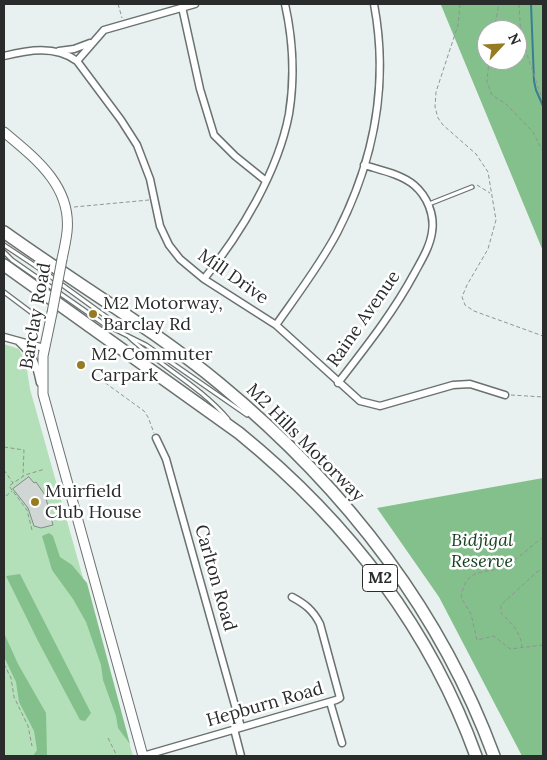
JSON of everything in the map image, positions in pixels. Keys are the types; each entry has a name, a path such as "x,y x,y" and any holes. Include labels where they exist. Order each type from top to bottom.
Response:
{"highway":[{"name":"M2 Hills Motorway","path":"4,232 132,320 212,378 286,443 329,486 355,516 406,583 449,654 481,721 494,756"},
{"name":"M2 Hills Motorway","path":"4,266 239,433 275,462 326,511 399,604 451,695 476,756"}],"main road":[{"name":"Barclay Road","path":"4,132 41,164 58,187 64,206 67,233 44,348 42,369 43,394 143,756"}],"street":[{"path":"77,61 104,30 195,4"},
{"path":"204,278 219,260 244,220 276,159 289,114 293,59 286,4"},
{"path":"276,325 305,284 337,233 355,195 370,152 379,102 380,56 378,22 374,4"},
{"path":"182,7 200,89 214,135 235,156 266,181"},
{"path":"58,51 74,49 94,41"},
{"name":"Mill Drive","path":"4,56 40,50 58,51 77,61 130,132 147,167 160,226 169,245 180,259 204,278 276,325 360,402 380,406 453,385 470,384 505,395"},
{"name":"Raine Avenue","path":"338,383 394,310 421,261 432,233 432,219 428,204 418,189 406,180 364,165"},
{"path":"4,337 44,348"},
{"path":"19,342 34,359 43,394"},
{"name":"Carlton Road","path":"156,438 166,458 241,727"},
{"name":"Hepburn Road","path":"143,756 340,698 320,624 315,614 305,604 292,596"},
{"path":"330,702 342,743"},
{"path":"234,729 242,756"}],"lane":[{"path":"428,204 472,187"},
{"name":"M2","path":"4,245 108,318 143,350 214,403 239,433"},
{"name":"M2","path":"4,252 12,260 104,324 146,345 286,443"},
{"path":"4,292 32,313"}],"path":[{"path":"118,4 124,23"},
{"path":"496,20 499,4"},
{"path":"518,4 521,37 543,100"},
{"path":"488,70 487,82 492,95 506,104 533,132 543,152"},
{"path":"472,187 477,185 492,194"},
{"path":"74,207 155,199"},
{"path":"100,379 144,411 156,438"},
{"path":"505,395 543,397"},
{"path":"4,446 24,450 23,477"},
{"path":"32,530 27,510 9,486 23,477 45,469"},
{"path":"4,470 13,483"},
{"path":"6,496 12,490"},
{"path":"543,537 507,565 496,570 474,574 468,579 461,597 471,614 478,640 494,636 510,649 543,644"},
{"path":"522,648 521,639 514,625 501,613 501,605 538,571 543,570"},
{"path":"4,664 11,678 14,697 28,726 32,746"},
{"path":"108,738 117,756"}],"green space":[{"path":"440,4 543,4 543,251 441,5"},
{"path":"4,344 19,349 26,363 30,389 133,756 4,756"},
{"name":"Bidjigal Reserve","path":"543,478 543,756 522,756 439,597 377,508"},
{"path":"49,533 53,536 60,557 72,565 87,583 130,744 118,728 116,716 103,680 101,665 86,622 73,599 52,570 42,536"},
{"path":"20,574 91,713 85,721 80,720 6,576"},
{"path":"4,633 18,664 46,713 47,756 33,756 37,750 34,731 19,702 16,682 4,657"}],"building":[{"name":"Muirfield Club House","path":"29,477 34,483 36,482 45,495 53,525 41,528 34,526 28,508 13,489"}],"waterway":[{"path":"531,4 534,81 543,106"}],"place":[{"name":"M2 Motorway, Barclay Rd","path":"93,314"},
{"name":"M2 Commuter Carpark","path":"81,365"},
{"name":"Muirfield Club House","path":"35,502"}]}
